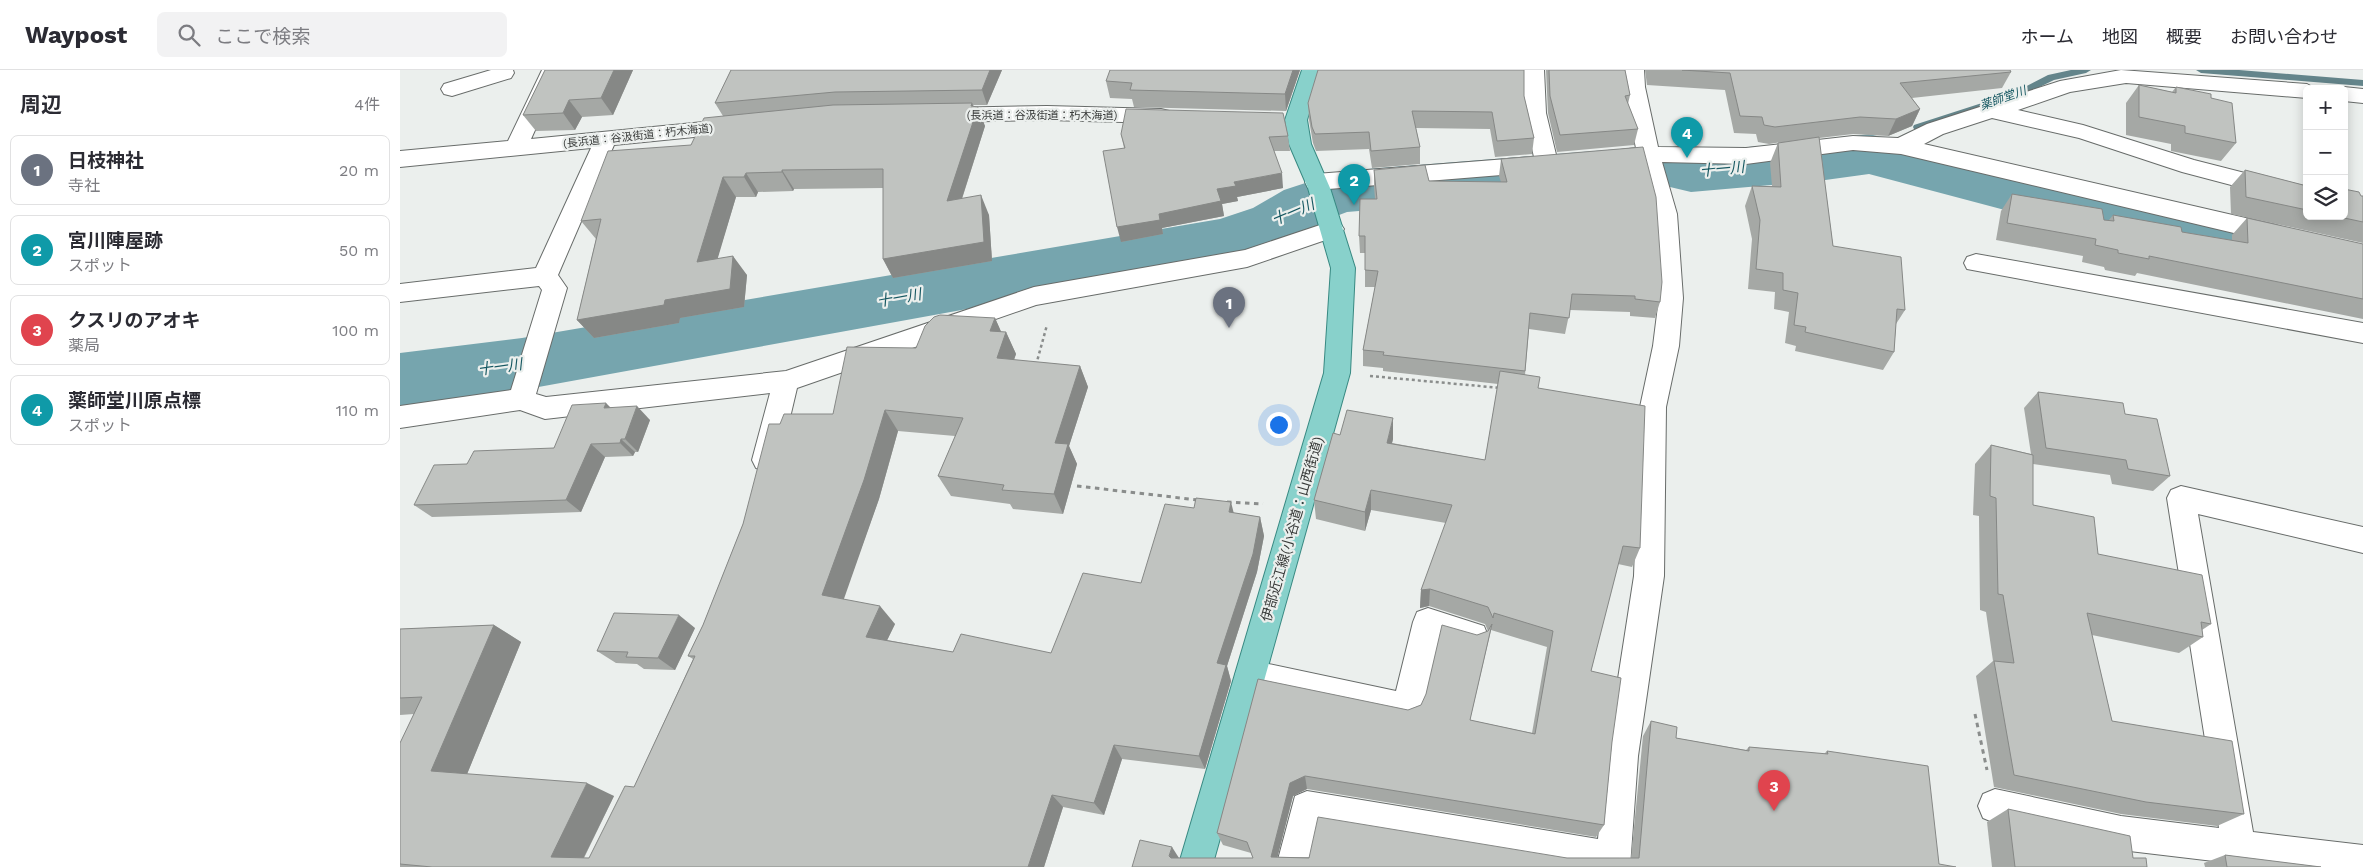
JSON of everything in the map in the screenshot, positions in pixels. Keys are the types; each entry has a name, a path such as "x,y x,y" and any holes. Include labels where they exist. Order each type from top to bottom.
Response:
{"main road":[{"name":"伊部近江線(小谷道：山西街道)","path":"1197,862 1337,373 1343,268 1323,202 1300,144 1286,119 1312,70"}],"street":[{"path":"516,149 552,70"},
{"path":"1534,70 1535,112 1566,161"},
{"path":"1293,867 1307,808 1614,863 1622,756 1649,576 1653,407 1666,346 1671,298 1666,214 1634,87 1634,70"},
{"path":"452,89 510,71"},
{"path":"1901,146 1935,129 2067,86 2126,76 2303,91"},
{"path":"2348,94 2363,96"},
{"path":"1993,111 2083,132 2190,167 2303,196"},
{"name":"(長浜道：谷汲街道：朽木海道)","path":"921,115 1047,113 1186,117"},
{"name":"(長浜道：谷汲街道：朽木海道)","path":"400,159 754,124"},
{"path":"545,276 606,138"},
{"path":"400,417 520,399 545,408 786,381 1034,296 1247,258 1323,202 1566,161 1652,163 1746,156 1854,143 1901,146 2063,186 2295,238"},
{"path":"1976,264 2363,333"},
{"path":"400,293 545,276"},
{"path":"520,399 555,288 545,276"},
{"path":"760,485 786,381"},
{"path":"2239,847 2181,498 2363,540"},
{"path":"1250,675 1407,708 1428,622 1473,636"},
{"path":"1995,806 2121,834 2363,862"},
{"path":"2121,834 2125,867"},
{"path":"1197,862 1231,865"}],"path":[{"path":"1035,368 1056,292"},
{"path":"1337,373 1505,389"},
{"path":"1077,486 1202,500"},
{"path":"1221,502 1299,506"},
{"path":"1975,714 1995,806"}],"building":[{"path":"545,70 614,70 601,98 569,100 563,113 523,115"},
{"path":"731,70 990,70 982,90 835,92 715,103"},
{"path":"1110,70 1293,70 1285,94 1130,90 1132,83 1106,81"},
{"path":"1318,70 1524,70 1524,96 1534,138 1497,141 1492,112 1412,111 1420,147 1371,151 1369,132 1315,134 1308,103"},
{"path":"1549,70 1625,70 1630,95 1625,96 1638,129 1560,135 1550,96"},
{"path":"1682,70 2010,70 2011,72 1900,83 1920,109 1896,119 1860,117 1775,127 1764,125 1762,117 1740,116 1730,73"},
{"path":"2139,85 2176,93 2176,87 2211,94 2211,98 2232,103 2236,143 2185,133 2185,126 2139,117"},
{"path":"972,103 971,106 978,107 947,201 981,195 984,242 883,259 883,169 782,170 782,172 746,173 744,177 723,177 697,262 733,256 730,289 665,300 664,305 577,320 601,219 581,221 608,151 691,145 704,118 833,105"},
{"path":"1126,109 1283,113 1288,136 1269,137 1282,173 1234,182 1236,186 1217,189 1221,201 1159,214 1160,220 1117,227 1103,151 1125,148 1121,134"},
{"path":"1819,137 1833,246 1901,257 1905,310 1897,309 1894,352 1805,332 1806,327 1794,325 1798,293 1783,290 1783,273 1756,269 1760,220 1752,186 1781,187 1778,143"},
{"path":"1643,147 1656,197 1662,282 1660,302 1635,299 1635,296 1572,294 1569,318 1530,313 1525,371 1383,355 1384,352 1363,350 1378,271 1365,270 1365,236 1359,236 1360,199 1377,199 1374,170 1425,165 1429,181 1507,182 1501,159"},
{"path":"2245,170 2303,185 2303,209 2246,197"},
{"path":"2348,190 2359,192 2363,196 2363,222 2348,219"},
{"path":"2012,194 2102,209 2104,220 2114,221 2113,215 2181,227 2182,232 2248,243 2247,218 2363,244 2363,299 2149,256 2149,259 2118,253 2118,250 2095,245 2096,239 2007,223"},
{"path":"940,315 995,318 990,331 1006,332 997,358 1080,366 1055,443 1068,444 1054,494 1002,490 1004,485 938,476 963,418 885,410 864,480 822,595 880,606 866,637 953,652 961,634 1051,653 1083,573 1141,583 1165,504 1194,508 1196,498 1231,502 1229,512 1260,517 1253,554 1217,663 1226,665 1199,756 1114,745 1094,803 1052,795 1028,867 432,867 400,864 400,743 422,697 400,698 400,629 494,625 431,771 587,783 551,857 589,858 625,786 634,787 695,656 688,656 703,625 743,524 769,424 780,424 784,414 833,414 847,347 916,348 925,326 934,317"},
{"path":"1500,371 1540,377 1538,388 1645,406 1640,548 1623,546 1591,671 1621,678 1612,742 1604,825 1305,776 1290,783 1271,857 1309,858 1318,817 1567,858 1639,858 1651,721 1677,727 1676,738 1749,751 1749,747 1828,754 1827,751 1928,766 1939,864 1956,867 1132,867 1140,840 1172,847 1169,856 1171,858 1253,858 1247,842 1217,833 1258,679 1408,710 1421,705 1426,694 1442,625 1477,635 1488,631 1492,624 1470,720 1535,734 1553,631 1494,613 1493,618 1488,607 1430,589 1421,590 1452,505 1371,490 1365,512 1314,500 1333,433 1340,435 1347,410 1393,418 1387,443 1485,460"},
{"path":"2038,392 2123,403 2125,414 2157,419 2170,476 2128,469 2126,460 2046,448"},
{"path":"606,403 604,408 637,406 625,439 621,439 620,443 591,444 566,500 414,505 434,465 467,464 474,451 554,448 572,405"},
{"path":"1991,445 2033,455 2033,505 2094,517 2098,554 2202,575 2211,624 2201,622 2203,637 2087,613 2112,721 2232,741 2244,814 2146,802 2014,775 1994,661 2014,663 2003,595 1998,594 1996,498 1990,496"},
{"path":"614,613 679,615 658,658 626,657 628,652 597,651"},
{"path":"2008,809 2130,836 2133,858 2146,858 2147,867 2015,867"},
{"path":"2225,855 2321,867 2227,867"}],"waterway":[{"name":"薬師堂川","path":"1918,127 2016,95 2051,77 2086,70"},
{"name":"薬師堂川","path":"2201,70 2363,83"},
{"name":"十一川","path":"400,380 522,364 1226,240 1274,223 1305,205 1342,192 1633,168 1670,167 1691,172 1818,161 1869,154 2148,226 2363,275"}],"place":[{"name":"薬師堂川原点標","path":"1687,158"},
{"name":"宮川陣屋跡","path":"1354,205"},
{"name":"日枝神社","path":"1229,328"},
{"name":"クスリのアオキ","path":"1774,811"}]}
